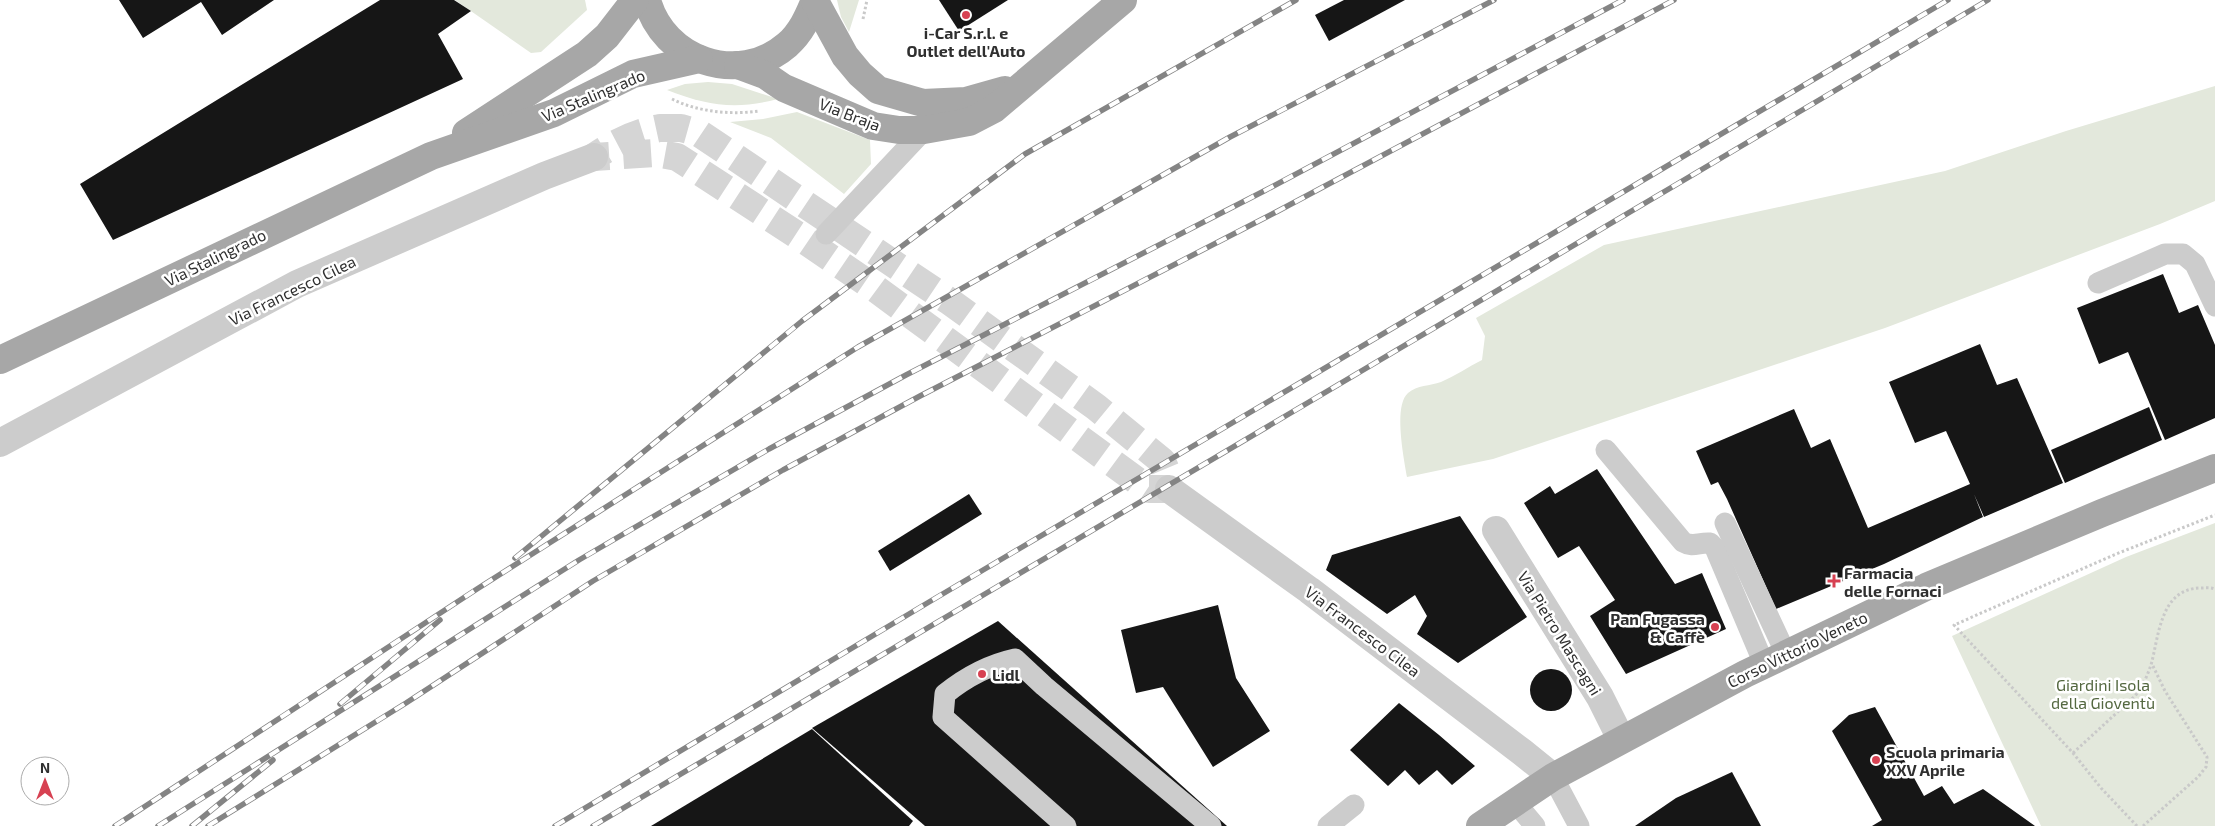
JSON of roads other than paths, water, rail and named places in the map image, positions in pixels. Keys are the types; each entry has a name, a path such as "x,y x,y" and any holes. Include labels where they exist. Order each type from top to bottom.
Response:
{"main road":[{"name":"Via Stalingrado","path":"431,156 587,54 607,36 635,0"},
{"path":"646,0 661,32 678,48 699,59 718,65 738,65 764,59 787,45 804,25 815,0"},
{"name":"Via Braja","path":"815,0 845,56 860,74 878,90 923,103 966,101 1018,87"},
{"name":"Via Braja","path":"738,65 765,75 784,88 873,126 899,130 924,130 969,122 994,109 1123,0"},
{"name":"Via Stalingrado","path":"0,360 431,156 554,113 633,74 699,59"},
{"name":"Corso Vittorio Veneto","path":"1480,826 1553,778 1621,739 1775,659 1926,587 2102,512 2215,468"}],"street":[{"name":"Via Francesco Cilea","path":"0,443 297,284 544,176 594,157"},
{"name":"Via Francesco Cilea","path":"1170,489 1331,607 1553,778"},
{"name":"Via Pietro Mascagni","path":"1496,530 1600,697 1621,739"}],"lane":[{"path":"826,234 924,130"},
{"path":"2098,283 2165,254 2183,254 2195,264 2215,306"},
{"path":"1606,450 1683,542 1696,546 1710,544 1715,548 1775,659"},
{"path":"1725,523 1775,659"},
{"path":"1066,826 943,718 945,694 962,680 993,663 1015,659 1044,686 1211,826"},
{"path":"1553,778 1579,826"},
{"path":"1515,802 1535,826"},
{"path":"1328,826 1354,805"}],"tunnel":[{"path":"660,128 681,128 699,133 949,301 1096,407 1162,461 1167,473 1169,489 1149,489 1140,483 876,289 677,157 655,153 594,157 625,139 660,128"}],"railway":[{"path":"515,558 802,321 1025,154 1296,0"},
{"path":"115,826 477,589 858,347 1230,137 1494,0"},
{"path":"158,826 579,560 769,449 906,375 1264,191 1623,0"},
{"path":"208,826 406,703 593,581 783,470 920,396 1278,211 1674,0"},
{"path":"555,826 929,602 1948,0"},
{"path":"593,826 1988,0"},
{"path":"340,704 440,620"},
{"path":"192,826 273,760"}],"place":[{"name":"i-Car S.r.l. e Outlet dell'Auto","path":"966,15"},
{"name":"Farmacia delle Fornaci","path":"1834,581"},
{"name":"Pan Fugassa & Caffè","path":"1715,627"},
{"name":"Lidl","path":"982,674"},
{"name":"Scuola primaria XXV Aprile","path":"1876,760"}],"park label":[{"name":"Giardini Isola della Gioventù","path":"2103,693"}]}
